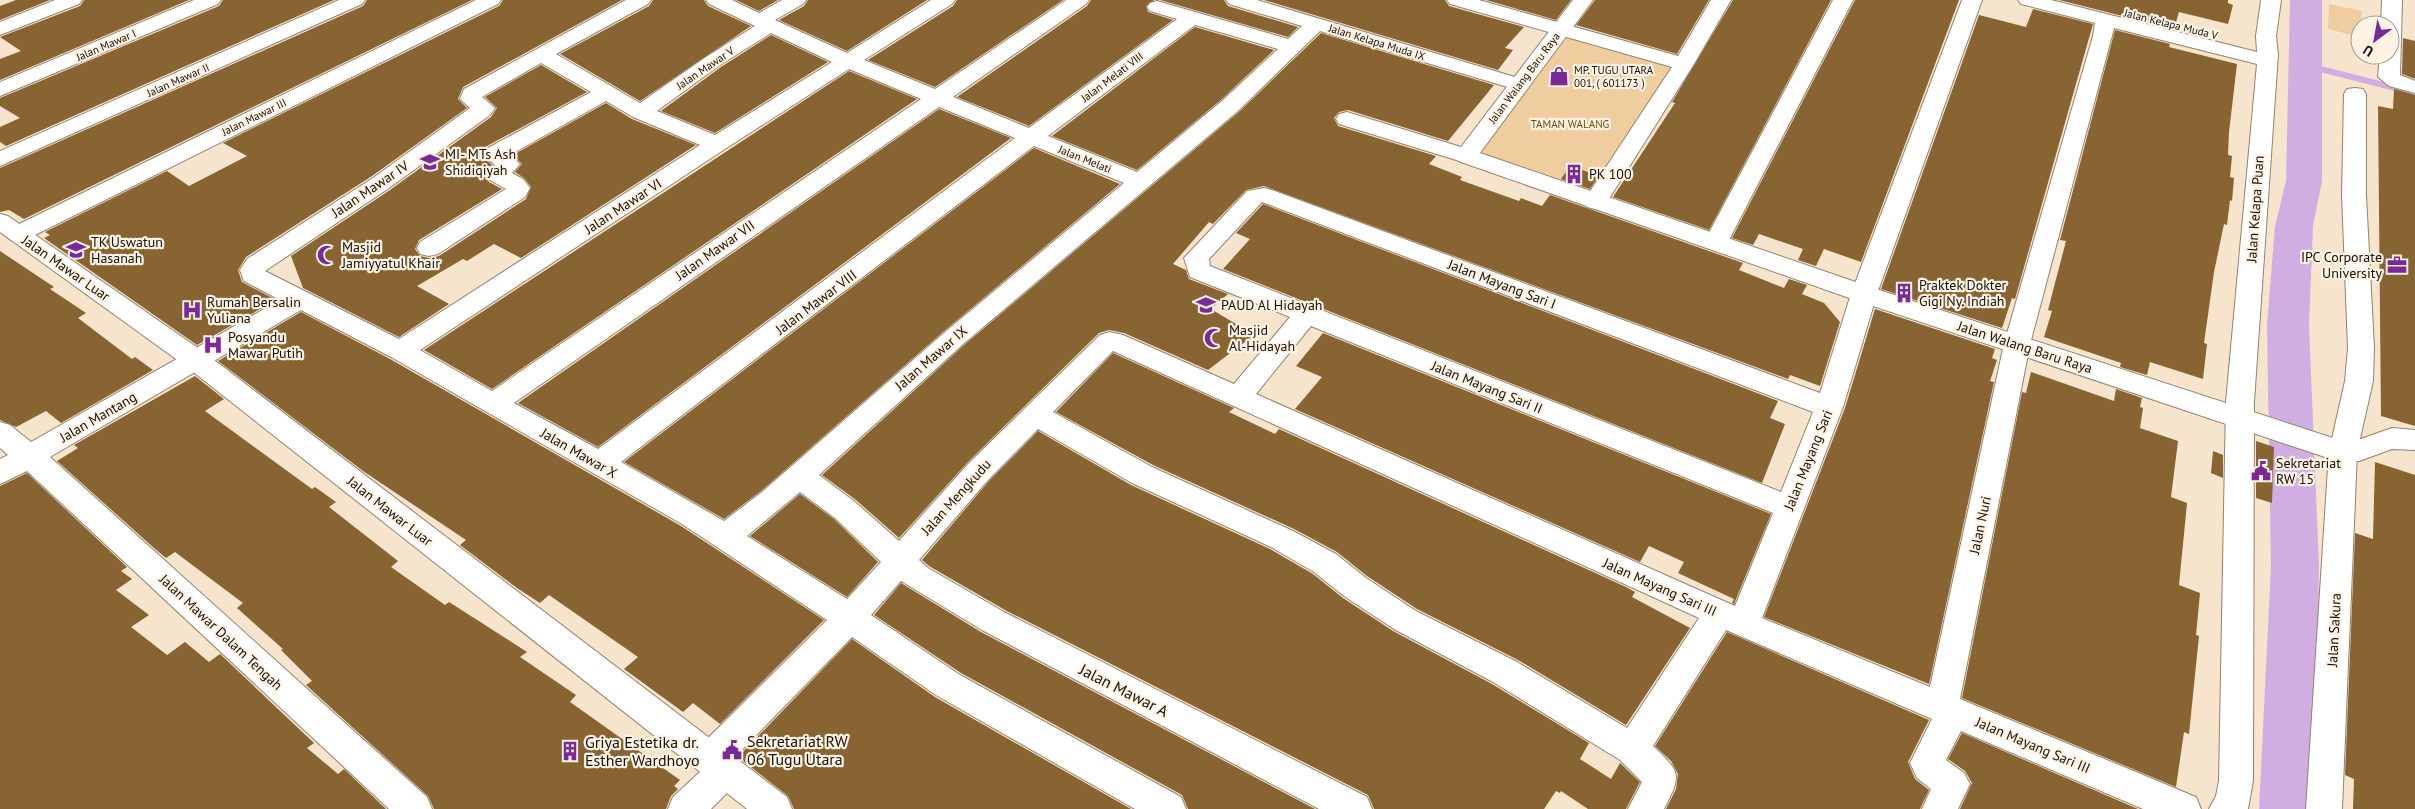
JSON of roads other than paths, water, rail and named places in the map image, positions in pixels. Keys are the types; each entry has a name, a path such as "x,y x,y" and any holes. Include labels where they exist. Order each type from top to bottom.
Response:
{"street":[{"path":"0,29 72,0"},
{"name":"Jalan Mawar I","path":"0,90 211,0"},
{"name":"Jalan Mawar II","path":"0,159 355,0"},
{"name":"Jalan Mawar III","path":"9,228 491,0"},
{"name":"Jalan Mawar IV","path":"252,270 446,137 484,108 471,98 472,94 641,0"},
{"name":"Jalan Melati","path":"716,0 847,61 1139,181"},
{"name":"Jalan Mawar V","path":"641,112 796,0"},
{"name":"Jalan Mawar VI","path":"400,351 717,144 944,0"},
{"name":"Jalan Mawar VII","path":"494,403 1079,0"},
{"name":"Jalan Kelapa Muda IX","path":"1236,0 1518,84"},
{"path":"1457,0 1684,64"},
{"name":"Jalan Walang Baru Raya","path":"1466,156 1518,84 1583,0"},
{"path":"1595,202 1684,64 1721,0"},
{"path":"1716,242 1843,0"},
{"name":"Jalan Mayang Sari","path":"1632,749 1677,682 1731,619 1788,507 1829,407 1864,294 1972,0"},
{"path":"2028,0 2106,9 2267,54"},
{"name":"Jalan Kelapa Muda V","path":"2074,0 2106,9"},
{"name":"Jalan Kelapa Puan","path":"2241,418 2240,402 2267,54 2266,36 2271,0"},
{"path":"2392,0 2399,33 2389,77 2392,80 2415,88"},
{"path":"1157,6 1292,47"},
{"name":"Jalan Nuri","path":"1940,809 1952,784 1929,767 1927,763 1948,709 2017,344 2103,36 2106,9"},
{"name":"Jalan Melati VIII","path":"1032,138 1193,17"},
{"path":"1139,181 1231,105 1316,24"},
{"path":"541,54 608,91 641,112 717,144"},
{"path":"429,248 517,192 518,188 515,184 498,175 509,164 496,154 608,91"},
{"name":"Jalan Sakura","path":"2324,809 2340,451 2359,381 2361,348 2354,196 2355,94"},
{"name":"Jalan Walang Baru Raya","path":"1347,119 1466,156 1864,294 2340,451 2364,450 2380,441 2395,438 2415,440"},
{"name":"Jalan Mawar VIII","path":"599,464 1032,138"},
{"name":"Jalan Mawar IX","path":"725,536 799,476 953,339 1139,181"},
{"name":"Jalan Mayang Sari I","path":"1196,258 1255,196 1264,195 1829,407"},
{"name":"Jalan Mawar Luar","path":"9,228 196,360 774,809"},
{"name":"Jalan Mayang Sari II","path":"1196,258 1199,272 1788,507"},
{"name":"Jalan Mawar X","path":"252,270 253,275 400,351 725,536 948,684 1168,809"},
{"path":"196,360 301,299"},
{"path":"1239,396 1307,314"},
{"name":"Jalan Mengkudu","path":"686,809 718,766 978,472 1109,341 1123,344 1239,396"},
{"name":"Jalan Mantang","path":"0,473 196,360"},
{"name":"Jalan Mayang Sari III","path":"1239,396 1731,619 2183,809"},
{"path":"1034,414 1142,475 1282,539 1325,563 1355,587 1405,620 1505,672 1632,749 1660,776 1660,782 1646,809"},
{"path":"2227,809 2232,804 2236,781 2241,418"},
{"name":"Jalan Mawar Dalam Tengah","path":"0,432 414,809"},
{"name":"Jalan Mawar A","path":"799,476 845,510 917,577 993,621 1354,809"}],"waterway":[{"path":"2287,809 2295,566 2288,325 2294,226 2304,181 2306,0"},
{"path":"2305,65 2415,93"}],"place":[{"name":"MP. TUGU UTARA 001, ( 601173 )","path":"1559,76"},
{"name":"MI- MTs Ash Shidiqiyah","path":"430,162"},
{"name":"PK 100","path":"1574,174"},
{"name":"TK Uswatun Hasanah","path":"76,250"},
{"name":"Masjid Jamiyyatul Khair","path":"327,255"},
{"name":"IPC Corporate University","path":"2397,265"},
{"name":"Praktek Dokter Gigi Ny. Indiah","path":"1904,293"},
{"name":"PAUD Al Hidayah","path":"1206,305"},
{"name":"Rumah Bersalin Yuliana","path":"192,310"},
{"name":"Masjid Al-Hidayah","path":"1214,338"},
{"name":"Posyandu Mawar Putih","path":"213,345"},
{"name":"Sekretariat RW 15","path":"2261,471"},
{"name":"Sekretariat RW 06 Tugu Utara","path":"732,750"},
{"name":"Griya Estetika dr. Esther Wardhoyo","path":"570,751"}],"park label":[{"name":"TAMAN WALANG","path":"1570,124"}]}
